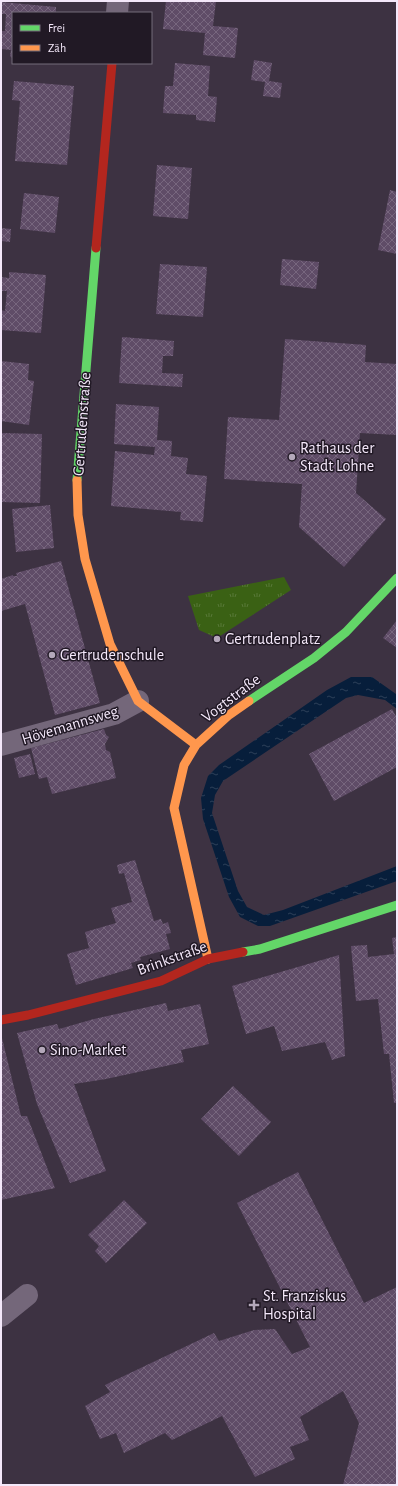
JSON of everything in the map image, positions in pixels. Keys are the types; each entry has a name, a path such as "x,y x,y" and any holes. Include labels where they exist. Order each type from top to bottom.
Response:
{"street":[{"path":"117,12 118,1"},
{"name":"Gertrudenstraße","path":"112,64 77,471 78,515 85,559 110,644 138,701 196,746"},
{"name":"Vogtstraße","path":"208,959 174,808 184,765 196,746 229,714 314,658 346,632 397,578"},
{"name":"Hövemannsweg","path":"1,745 114,714 138,701"},
{"name":"Brinkstraße","path":"1,1020 28,1015 161,981 208,959 260,949 397,905"},
{"path":"1,1316 27,1295"}],"green space":[{"path":"284,577 291,590 217,638 199,630 188,596"}],"water":[{"path":"351,677 372,677 397,695 397,709 385,700 358,695 346,698 223,781 215,795 212,813 238,891 247,907 264,915 283,910 397,866 397,881 270,926 258,926 240,917 229,897 203,819 201,798 208,776 219,765 327,690"}],"building":[{"path":"166,1 216,1 213,26 238,28 235,58 203,55 205,33 163,29"},
{"path":"1,2 56,7 56,12 12,12 12,58 10,56 11,50 1,49 1,31 5,31 6,14 1,14"},
{"path":"254,60 272,63 269,81 282,83 280,98 263,96 265,82 251,80"},
{"path":"175,63 210,66 208,96 217,97 215,122 196,120 196,115 163,113 165,86 173,86"},
{"path":"14,81 74,86 67,165 15,161 20,101 12,100"},
{"path":"157,165 192,168 188,219 153,216"},
{"path":"390,190 397,192 397,254 378,250"},
{"path":"24,193 59,197 55,233 20,229"},
{"path":"1,228 11,229 10,242 1,241"},
{"path":"282,259 319,262 316,289 280,285"},
{"path":"160,264 207,267 203,317 156,314"},
{"path":"9,272 46,275 41,333 1,330 1,310 5,311 7,291 1,291 1,277 9,278"},
{"path":"122,337 174,341 173,356 163,356 162,373 183,374 182,387 119,383"},
{"name":"Rathaus der Stadt Lohne","path":"285,339 366,345 365,362 397,364 397,435 360,433 356,493 386,519 344,567 299,527 302,484 224,479 228,417 279,420"},
{"path":"1,361 29,364 28,380 34,381 29,425 1,421"},
{"path":"116,404 159,407 157,440 172,441 171,456 188,458 186,474 207,476 203,522 180,520 181,512 111,506 115,451 154,455 155,447 114,444"},
{"path":"1,433 42,434 40,503 1,502"},
{"path":"50,505 54,548 16,552 12,509"},
{"name":"Gertrudenschule","path":"61,561 100,703 55,715 25,604 1,611 1,579 13,575 17,576 16,573"},
{"path":"397,620 397,648 383,638"},
{"path":"392,709 397,718 397,767 334,801 309,754"},
{"path":"104,729 106,735 109,737 105,744 106,750 110,752 116,778 52,794 47,777 39,779 31,748"},
{"path":"30,754 35,774 19,778 14,758"},
{"path":"135,860 154,921 161,919 163,924 168,922 171,933 166,934 170,949 140,957 141,960 131,963 133,968 76,985 67,954 89,948 85,932 116,923 111,908 132,902 124,873 119,874 117,865"},
{"path":"397,937 397,1103 394,1103 389,1054 384,1054 378,999 356,1001 351,946 367,945 368,957 394,954 392,938"},
{"path":"339,955 345,1056 332,1060 325,1042 282,1051 274,1026 246,1034 232,986"},
{"path":"166,1003 168,1011 200,1004 209,1044 181,1050 184,1062 106,1079 74,1084 106,1171 70,1183 37,1104 17,1033 57,1024 59,1029 94,1019"},
{"path":"1,1034 21,1116 27,1116 55,1188 1,1200"},
{"path":"233,1086 271,1122 239,1156 201,1119"},
{"name":"St. Franziskus Hospital","path":"298,1172 364,1303 397,1287 397,1485 343,1485 359,1423 343,1391 300,1417 309,1440 290,1447 295,1459 255,1477 222,1416 172,1440 165,1433 124,1453 116,1433 100,1439 85,1406 110,1392 105,1385 214,1333 219,1341 254,1330 275,1329 292,1354 310,1347 237,1203"},
{"path":"124,1200 147,1223 106,1263 95,1251 99,1246 88,1235"}],"traffic: fast":[{"path":"77,480 96,248"},
{"path":"249,701 314,658 346,632 397,578"},
{"path":"243,952 260,949 397,905"}],"traffic: slow":[{"path":"77,480 78,515 85,559 110,644 138,701 196,745"},
{"path":"208,959 174,808 184,765 196,745 229,715 249,701"}],"traffic: jam":[{"path":"96,248 112,64"},
{"path":"1,1020 28,1015 161,981 208,959 243,952"}],"place":[{"name":"Rathaus der Stadt Lohne","path":"292,457"},
{"name":"Gertrudenplatz","path":"217,639"},
{"name":"Gertrudenschule","path":"52,655"},
{"name":"Sino-Market","path":"42,1050"},
{"name":"St. Franziskus Hospital","path":"254,1305"}]}
